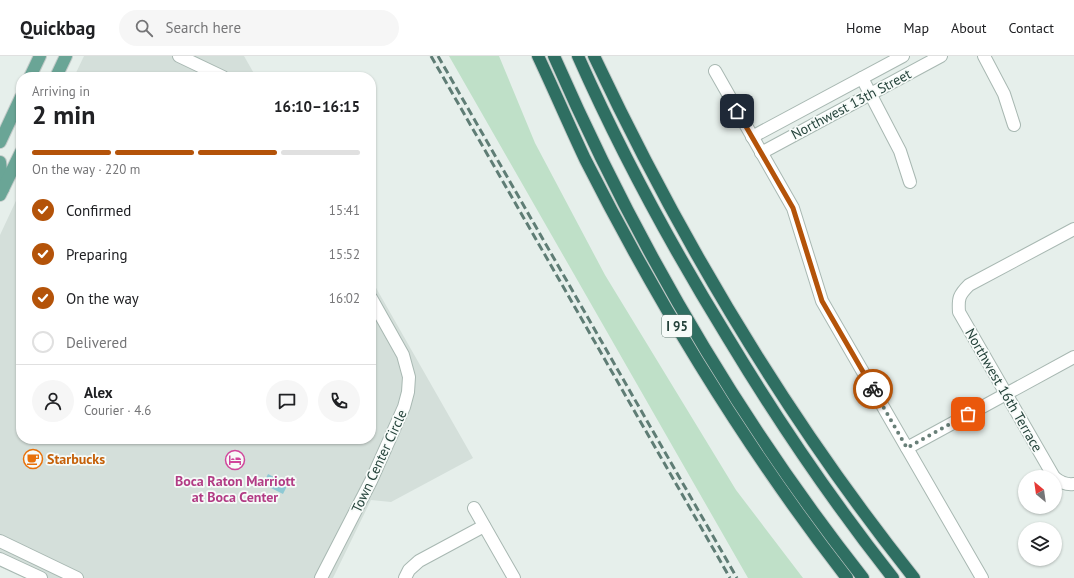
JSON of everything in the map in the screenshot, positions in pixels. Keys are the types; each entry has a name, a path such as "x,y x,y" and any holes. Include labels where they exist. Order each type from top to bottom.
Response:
{"highway":[{"name":"I 95","path":"538,56 570,126 602,190 638,258 684,337 763,462 847,578"},
{"path":"554,56 586,128 622,199 667,283 698,336 773,454 863,578"},
{"path":"578,56 611,128 644,192 712,312 749,373 806,459 893,578"},
{"path":"594,56 671,211 742,333 819,451 860,508 914,578"}],"main road":[{"path":"32,72 40,56"},
{"path":"58,72 66,56"},
{"path":"0,142 16,108"},
{"path":"0,162 2,192"},
{"path":"2,192 16,163"}],"street":[{"path":"179,56 213,72"},
{"path":"900,56 908,73"},
{"name":"Northwest 13th Street","path":"752,137 900,56"},
{"name":"Northwest 13th Street","path":"761,153 941,56"},
{"path":"984,56 1004,94 1014,125"},
{"path":"715,71 793,208 822,301 982,578"},
{"path":"862,78 900,151 910,182"},
{"name":"Northwest 16th Terrace","path":"1051,470 959,312 958,301 962,292 969,285 1074,228"},
{"name":"Town Center Circle","path":"321,578 371,481 404,407 408,392 409,377 404,355 376,307"},
{"path":"907,448 1074,357"},
{"name":"Northwest 16th Terrace","path":"1062,482 1072,484"},
{"path":"474,508 514,578"},
{"path":"404,578 409,570 419,561 484,526"},
{"path":"0,541 77,578"},
{"path":"0,559 41,578"}],"shaded area":[{"path":"84,56 244,56 253,72 76,72"},
{"path":"16,201 16,444 376,444 376,288 473,458 391,502 371,500 333,578 24,578 0,567 0,235"}],"green space":[{"path":"449,56 499,56 535,143 605,275 736,490 803,578 748,578"}],"water":[{"path":"268,474 288,484 283,494 263,484"}],"railway":[{"path":"431,56 730,578"},
{"path":"438,56 737,578"}],"way so far":[{"path":"873,389 907,448 968,414"}],"place":[{"name":"Starbucks","path":"33,459"},
{"name":"Boca Raton Marriott at Boca Center","path":"235,460"}],"route":[{"path":"737,111 793,208 822,301 873,389"}]}
